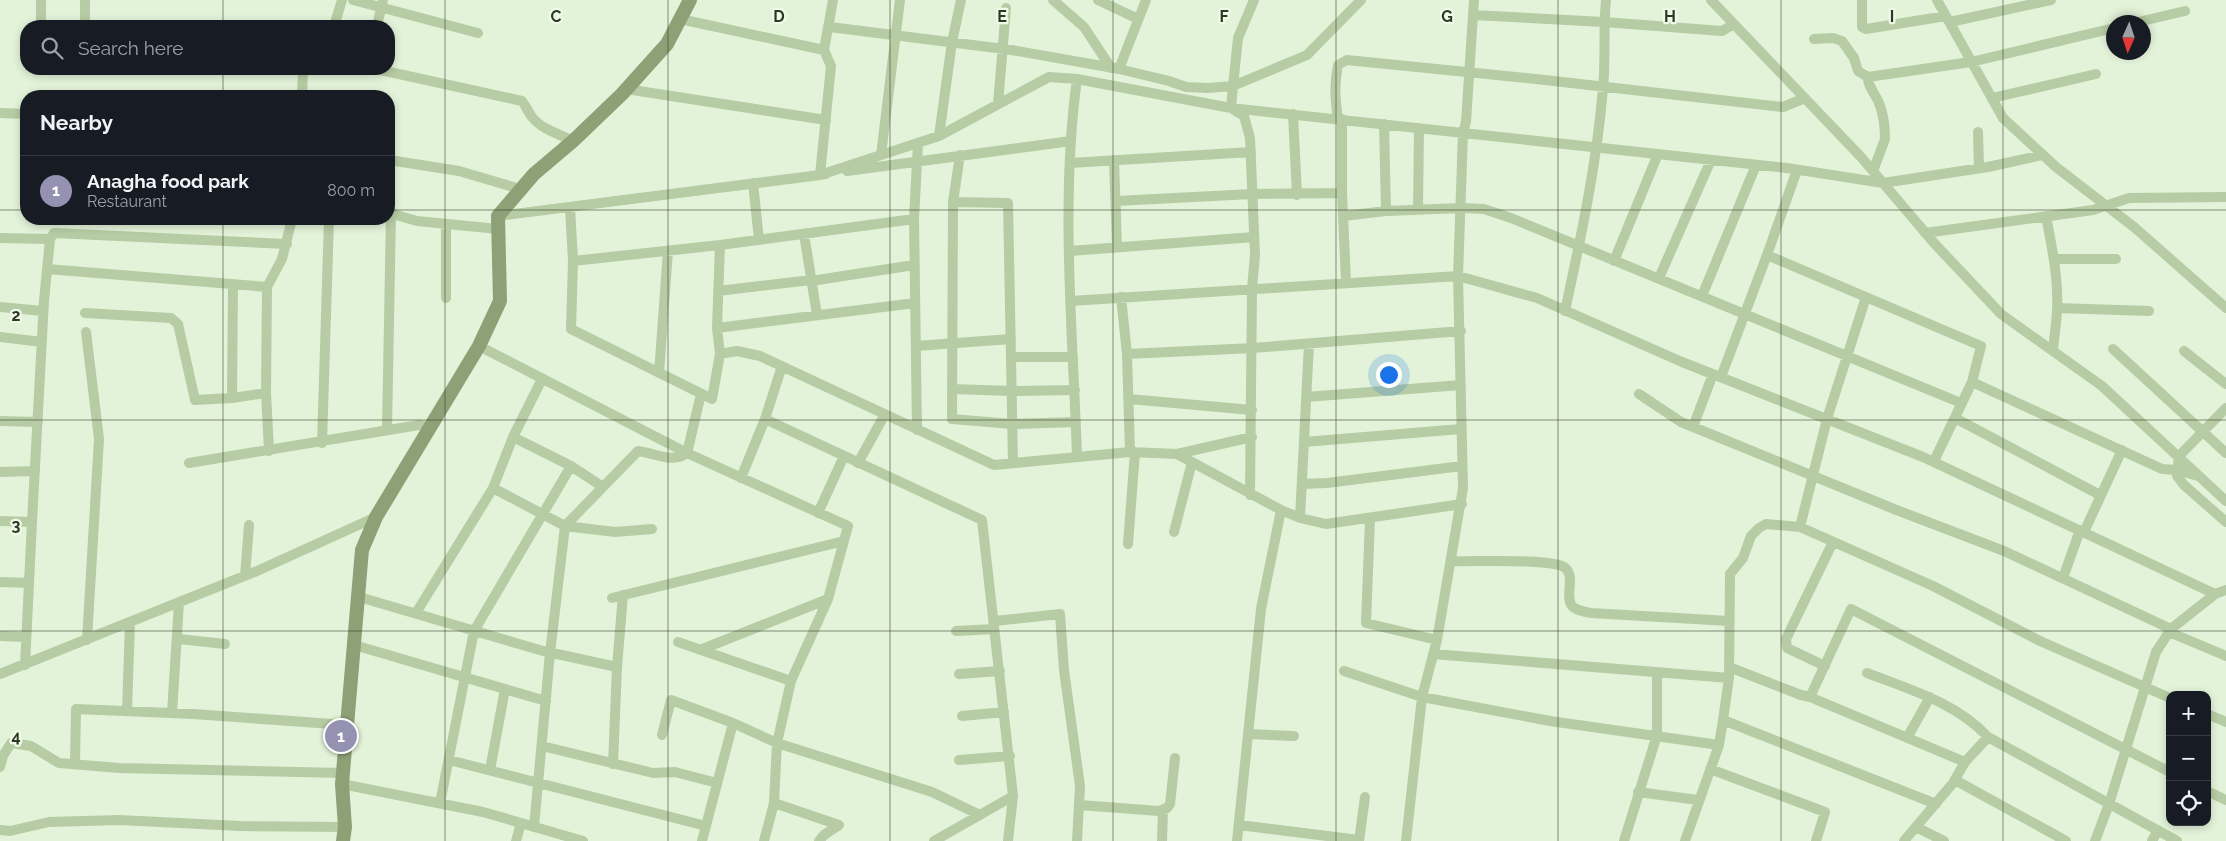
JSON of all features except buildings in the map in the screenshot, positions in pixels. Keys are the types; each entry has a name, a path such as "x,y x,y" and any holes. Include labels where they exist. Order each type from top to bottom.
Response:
{"street":[{"path":"41,0 41,20"},
{"path":"85,0 85,20"},
{"path":"336,20 342,0"},
{"path":"353,0 382,3 478,33"},
{"path":"0,830 10,831 49,822 119,820 240,826 344,834 343,778 346,725 362,550 376,517 479,346 500,301 498,223 520,189 534,174 573,141 626,90 667,44 690,0"},
{"path":"820,175 831,66 824,50 830,27 833,0"},
{"path":"881,155 894,35 900,0"},
{"path":"939,136 952,42 961,0"},
{"path":"1053,0 1084,27 1115,69"},
{"path":"1066,10 1071,0"},
{"path":"1098,0 1138,19"},
{"path":"1115,69 1146,0"},
{"path":"1231,108 1238,38 1254,0"},
{"path":"830,27 1003,49 1169,80 1186,87 1208,88 1233,86 1307,55 1360,0"},
{"path":"1406,841 1422,697 1437,640 1462,504 1461,331 1458,276 1462,208 1463,133 1466,122 1474,0"},
{"path":"1566,311 1596,147 1603,87 1606,0"},
{"path":"1711,0 1873,170 1925,233 2001,314 2102,386 2226,501"},
{"path":"1721,0 1721,11"},
{"path":"1862,0 1862,27 1866,29 1948,19 2051,0"},
{"path":"1937,0 2003,118 2042,155 2106,205 2226,308"},
{"path":"378,20 382,3"},
{"path":"998,104 1006,8"},
{"path":"2151,19 2185,11"},
{"path":"1473,15 1722,31 1734,24"},
{"path":"680,19 824,50"},
{"path":"1814,39 1832,38 1842,41 1854,58 1858,71 1868,77 1971,62 2106,30"},
{"path":"1346,282 1340,119 1333,88 1338,65 1343,61 1470,72 1783,107 1805,98"},
{"path":"395,73 522,100 532,117 545,128 573,141"},
{"path":"1992,98 2096,74"},
{"path":"302,90 303,75"},
{"path":"820,175 939,136 1049,76 1077,79 1231,108 1756,165 1883,182 1979,168 2042,155"},
{"path":"1868,77 1868,82 1880,104 1885,133 1884,143 1873,170"},
{"path":"1077,79 1070,163 1071,301 1077,457"},
{"path":"626,90 826,120"},
{"path":"1231,108 1244,116 1250,138 1251,152 1254,237 1250,495"},
{"path":"0,113 20,114"},
{"path":"1293,114 1297,195"},
{"path":"1384,124 1386,211"},
{"path":"1418,209 1419,128"},
{"path":"1978,132 1979,168"},
{"path":"395,214 417,221 446,224 498,223 570,207 1071,141"},
{"path":"918,143 914,219 918,430"},
{"path":"1070,163 1251,152"},
{"path":"1614,261 1658,154"},
{"path":"960,155 952,202 952,419 1012,424 1076,422"},
{"path":"1114,160 1117,247"},
{"path":"1659,278 1711,160"},
{"path":"395,161 459,171 520,189"},
{"path":"1702,296 1756,165"},
{"path":"1693,427 1746,313 1797,170"},
{"path":"753,183 759,240"},
{"path":"1116,201 1252,194 1342,193"},
{"path":"1925,233 2093,210 2129,198 2226,197"},
{"path":"952,202 1008,203 1013,463"},
{"path":"570,207 573,261 572,329 712,400 720,354 717,328 720,245"},
{"path":"1344,216 1418,209 1484,209 1511,218 1746,313 1961,403"},
{"path":"2046,216 2054,260 2057,308 2053,351"},
{"path":"573,261 720,245 914,219"},
{"path":"446,224 446,298"},
{"path":"269,451 266,392 267,287 282,260 291,225"},
{"path":"322,442 329,225"},
{"path":"387,430 390,225"},
{"path":"25,665 43,311 50,239 54,233 287,244"},
{"path":"804,234 817,315"},
{"path":"1070,251 1254,237"},
{"path":"0,238 50,239"},
{"path":"659,373 668,251"},
{"path":"1768,255 1981,346 1972,382 1934,462"},
{"path":"2054,260 2116,260"},
{"path":"718,291 811,280 914,264"},
{"path":"47,269 267,287"},
{"path":"1071,301 1458,276 1537,298 1717,376 1934,462 2215,594"},
{"path":"232,398 233,284"},
{"path":"1800,527 1827,419 1866,297"},
{"path":"1121,298 1127,354 1128,399 1133,452 1128,544"},
{"path":"717,328 915,303"},
{"path":"0,307 43,311"},
{"path":"2057,308 2148,311"},
{"path":"85,314 171,318 178,324 195,400 232,398 266,392"},
{"path":"1127,354 1253,348 1461,331"},
{"path":"86,332 99,439 87,640"},
{"path":"0,337 42,342"},
{"path":"916,346 1011,339"},
{"path":"1300,518 1309,344"},
{"path":"479,346 687,453 848,526 828,599 791,681 777,743 774,803 764,841"},
{"path":"2113,350 2226,453"},
{"path":"720,354 737,351 760,356 994,465 1133,452 1177,454 1252,437"},
{"path":"2184,351 2226,384"},
{"path":"1011,357 1074,356"},
{"path":"741,478 765,420 782,366"},
{"path":"416,614 493,488 513,436 542,379"},
{"path":"1972,382 2162,469 2177,470 2199,476"},
{"path":"1306,397 1461,385"},
{"path":"952,389 1012,391 1075,390"},
{"path":"534,827 550,653 565,526 638,451 654,453 669,459 683,457 687,453 702,394"},
{"path":"1639,394 1693,427 2004,551 2226,656"},
{"path":"1128,399 1252,410"},
{"path":"2226,408 2179,456 2177,470 2177,476 2184,485 2226,522"},
{"path":"858,463 884,414"},
{"path":"1955,418 2100,495"},
{"path":"765,420 982,520 1010,756 1013,796 1008,841"},
{"path":"0,421 38,422"},
{"path":"189,463 419,425 429,427"},
{"path":"1304,442 1461,429"},
{"path":"513,436 571,466 603,487"},
{"path":"2063,578 2082,531 2122,450"},
{"path":"1177,454 1281,510 1300,518 1326,524 1462,504"},
{"path":"818,513 844,456"},
{"path":"1174,532 1192,462"},
{"path":"440,804 474,631 571,466"},
{"path":"1302,484 1327,483 1462,466"},
{"path":"0,472 35,472"},
{"path":"493,488 565,526 615,532 652,529"},
{"path":"1237,841 1261,609 1281,510"},
{"path":"0,674 245,576 376,517"},
{"path":"1370,518 1366,623 1437,640"},
{"path":"0,521 32,522"},
{"path":"245,576 249,524"},
{"path":"1685,841 1719,745 1724,720 1729,678 1730,574 1743,558 1751,536 1766,524 1800,527 1933,586 2040,640 2166,696"},
{"path":"612,598 844,541"},
{"path":"1825,666 1787,648 1786,639 1833,542"},
{"path":"1452,561 1547,562 1564,567 1568,571 1571,604 1575,608 1592,613 1729,620"},
{"path":"0,582 29,583"},
{"path":"2095,841 2109,804 2156,652 2170,630 2215,594 2226,590"},
{"path":"613,764 617,667 623,595"},
{"path":"359,596 550,653 617,667"},
{"path":"700,650 828,599"},
{"path":"172,713 180,602"},
{"path":"1810,697 1851,609 2166,770"},
{"path":"956,631 1060,614 1064,670 1078,762 1080,805 1077,841"},
{"path":"127,711 130,622"},
{"path":"0,636 25,637"},
{"path":"178,639 225,644"},
{"path":"678,642 791,681"},
{"path":"354,645 546,701"},
{"path":"1433,654 1657,674 1729,678"},
{"path":"1729,667 1800,695 1810,697 1965,762"},
{"path":"959,674 1000,671"},
{"path":"1344,671 1422,697 1550,721 1719,745"},
{"path":"1867,673 1930,697 1975,722 1988,737 2177,841"},
{"path":"1624,841 1657,736 1657,674"},
{"path":"490,770 505,689"},
{"path":"1907,738 1930,697"},
{"path":"662,735 672,700 733,723 777,743 932,792 980,815"},
{"path":"75,764 76,709 172,713 346,725"},
{"path":"962,716 1004,712"},
{"path":"2211,716 2226,722"},
{"path":"1724,720 1936,804"},
{"path":"702,841 733,723"},
{"path":"1248,734 1294,736"},
{"path":"1904,841 1936,804 1965,762 1988,737"},
{"path":"0,742 31,746 58,763 119,768 343,778 440,804 483,812 583,841"},
{"path":"0,767 2,756 11,743"},
{"path":"542,746 653,773 675,772 717,783"},
{"path":"958,760 1010,756"},
{"path":"1080,805 1163,810 1170,804 1175,758"},
{"path":"448,760 706,826"},
{"path":"1710,769 1825,812 1816,841"},
{"path":"1954,780 2066,841"},
{"path":"1638,792 1698,800"},
{"path":"2211,792 2226,800"},
{"path":"934,841 1013,796"},
{"path":"1239,825 1359,841 1365,797"},
{"path":"774,803 838,825 819,841"},
{"path":"1162,841 1163,810"},
{"path":"516,841 520,823"},
{"path":"1916,827 1944,841"},
{"path":"2152,841 2158,830"}],"place":[{"name":"Anagha food park","path":"341,736"}]}
